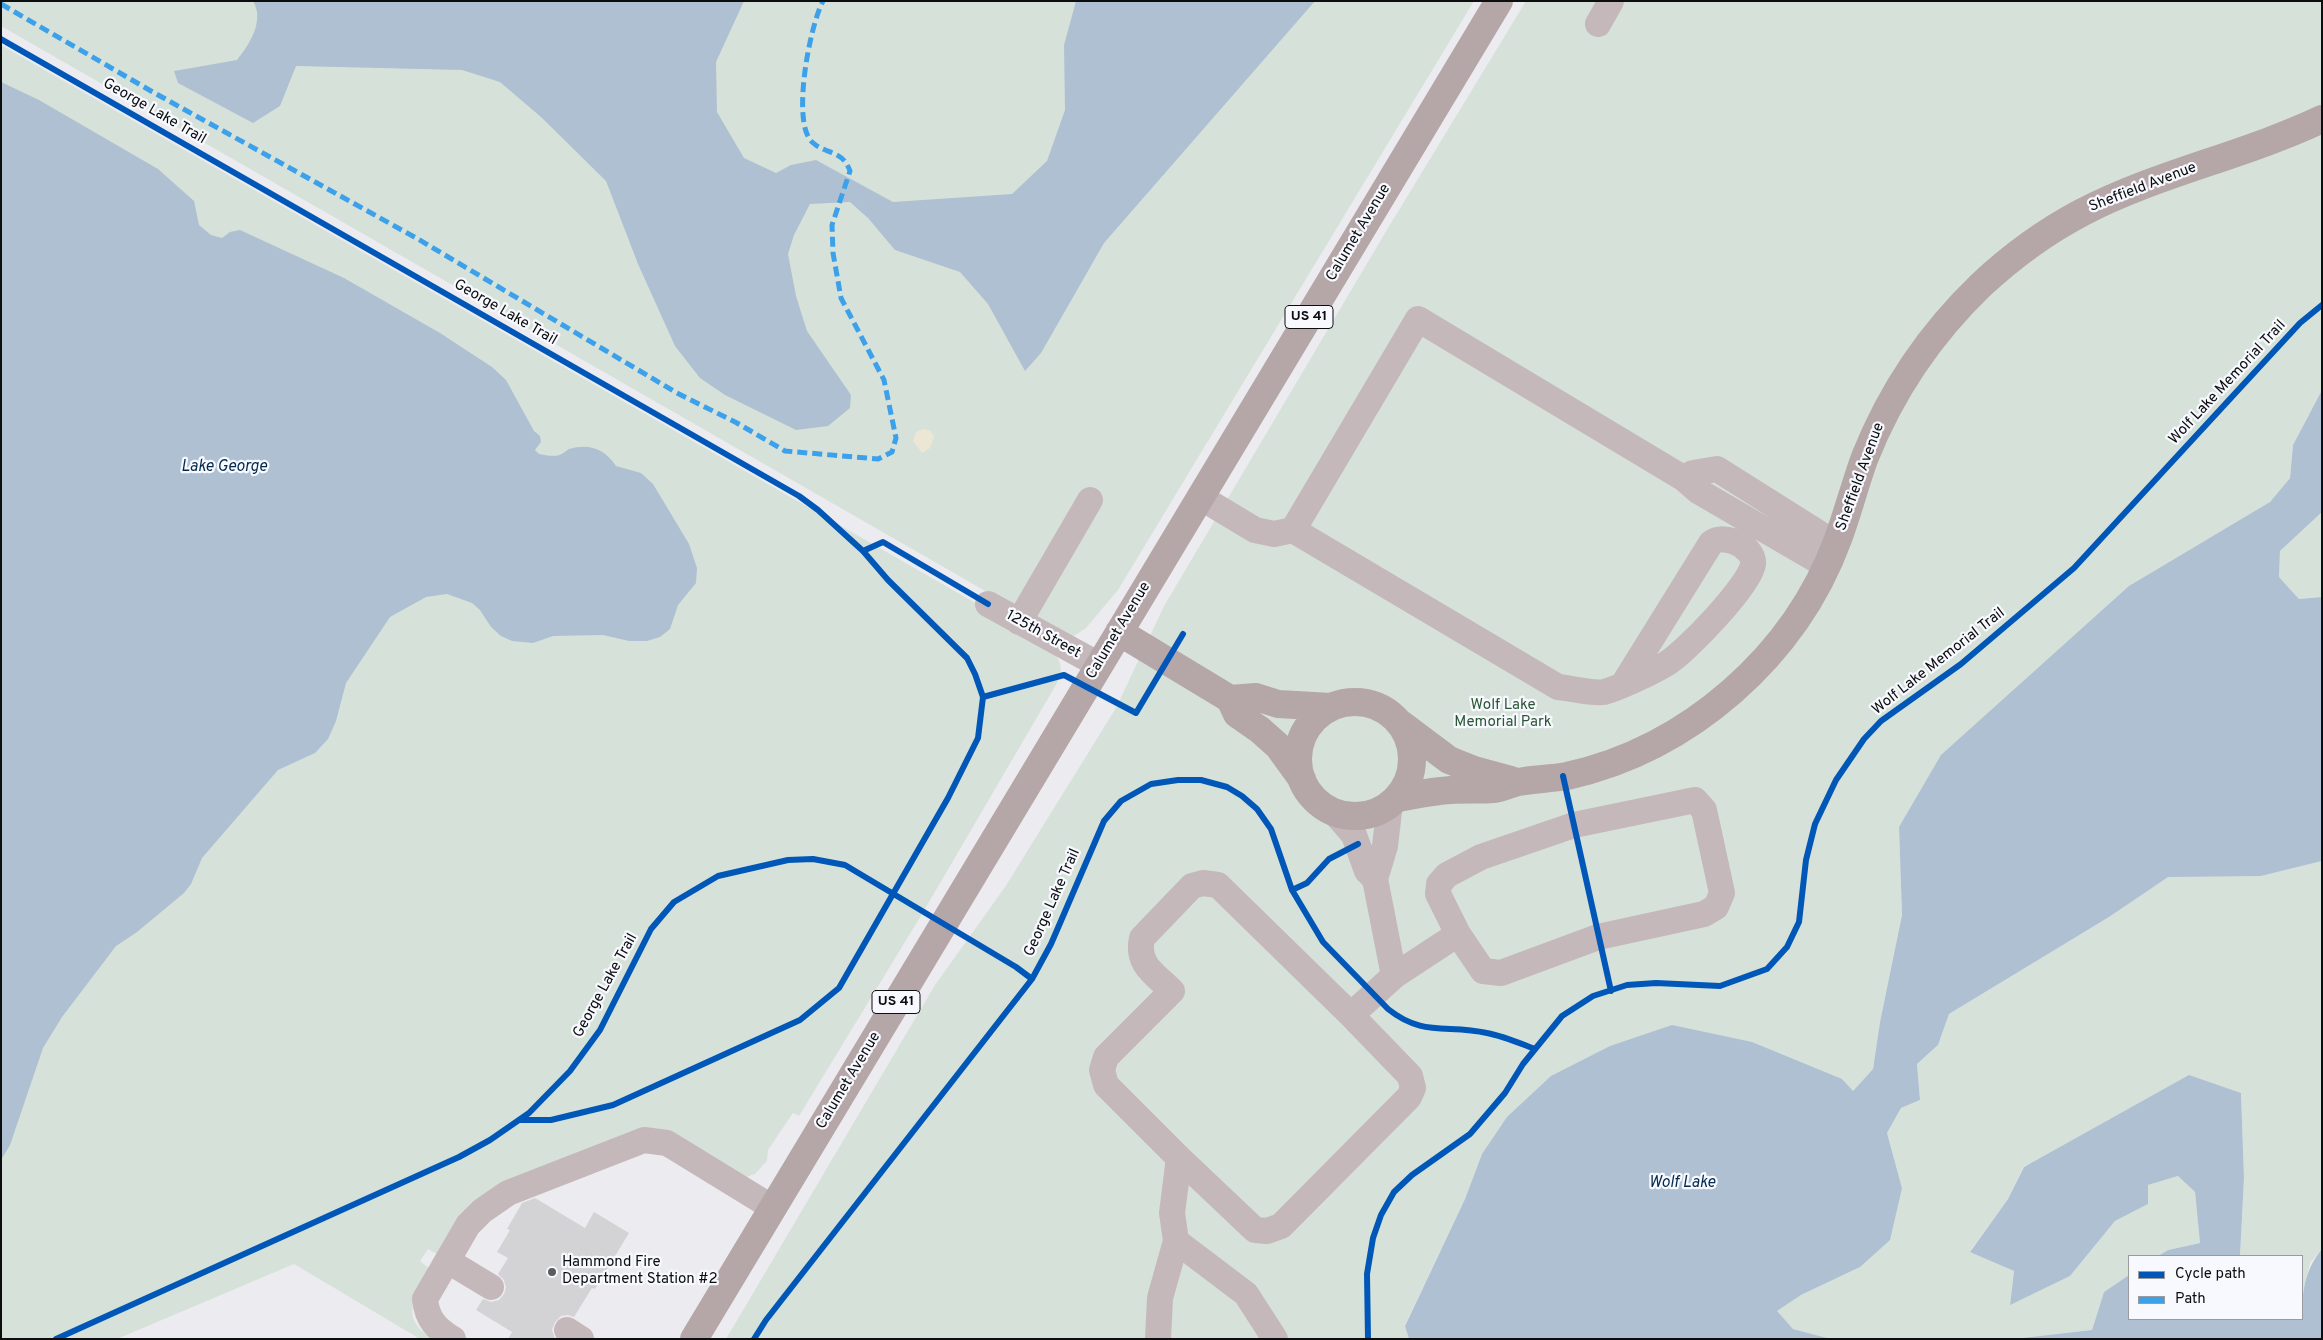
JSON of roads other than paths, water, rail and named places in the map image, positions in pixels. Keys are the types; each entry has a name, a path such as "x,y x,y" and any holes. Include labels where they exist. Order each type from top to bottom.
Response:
{"main road":[{"name":"Calumet Avenue","path":"694,1339 1499,1"},
{"name":"Sheffield Avenue","path":"1393,800 1452,790 1499,789 1517,782 1563,776 1602,766 1657,743 1711,710 1757,668 1778,644 1809,601 1832,555 1864,459 1897,392 1922,352 1963,303 2028,246 2082,213 2131,191 2269,141 2322,119"},
{"path":"1119,632 1230,699 1237,714 1260,730 1278,746 1309,792 1320,804 1334,812 1350,816 1367,814 1383,808 1406,785 1411,769 1412,752 1408,736 1399,722 1385,710 1368,703 1349,702 1331,707 1303,707 1278,704 1256,697 1230,699"},
{"path":"1302,779 1298,762 1299,745 1306,729 1317,716 1331,707"},
{"name":"Sheffield Avenue","path":"1399,722 1449,760 1474,770 1517,782"}],"lane":[{"path":"1598,24 1611,1"},
{"path":"1293,530 1418,319 1683,478 1698,491 1832,555"},
{"path":"1200,497 1255,530 1274,534 1293,530 1558,687 1602,692 1624,683 1667,664 1698,636 1727,605 1753,567 1753,559 1749,552 1728,538 1718,538 1711,543 1624,683"},
{"path":"1020,622 1090,500"},
{"name":"125th Street","path":"988,604 1098,665"},
{"path":"1393,800 1385,846 1375,879 1394,976"},
{"path":"1695,800 1704,810 1722,894 1716,907 1704,914 1598,937 1501,974 1483,971 1458,934 1438,894 1440,884 1447,875 1481,858 1574,825 1695,800"},
{"path":"1334,812 1354,835 1367,871 1375,879"},
{"path":"1203,882 1218,885 1351,1015 1410,1076 1413,1088 1409,1098 1281,1226 1267,1231 1255,1230 1179,1158 1106,1085 1102,1070 1106,1057 1172,991 1143,962 1140,950 1142,938 1192,886 1203,882"},
{"path":"1351,1015 1394,976 1458,934"},
{"path":"453,1339 438,1330 426,1312 425,1299 468,1225 482,1211 508,1192 644,1140 667,1143 773,1208"},
{"path":"1158,1339 1160,1298 1176,1241 1172,1213 1179,1158"},
{"path":"1176,1241 1246,1294 1275,1339"},
{"path":"448,1261 490,1287"}],"water":[{"path":"253,1 744,1 716,62 717,112 744,158 776,173 791,165 816,160 893,202 1012,194 1047,161 1065,110 1064,45 1076,1 1315,1 1104,243 1041,353 1025,371 988,304 960,272 895,250 868,218 850,202 810,204 794,235 788,254 796,296 807,331 851,395 850,408 828,426 796,430 725,395 700,378 675,346 638,264 606,181 541,117 500,82 462,70 296,66 280,106 253,123 178,83 174,71 237,60 250,40 256,25 256,9"},
{"name":"Lake George","path":"1,82 39,100 158,169 194,201 199,225 211,235 222,238 230,232 240,230 344,278 440,333 492,367 506,380 534,431 540,436 541,442 535,450 539,454 557,456 576,447 590,447 607,455 616,466 641,473 653,484 689,544 697,568 696,583 678,605 670,629 660,637 647,641 629,641 603,635 553,636 533,643 512,641 501,636 491,627 480,610 472,603 447,594 426,597 390,617 346,683 336,721 328,739 315,753 278,770 202,858 191,884 184,893 137,932 116,946 62,1017 43,1048 10,1145 1,1160"},
{"name":"Wolf Lake","path":"2322,390 2322,512 2280,551 2279,577 2299,599 2322,597 2322,861 2261,876 2168,877 2109,917 1949,1014 1938,1045 1917,1064 1920,1100 1901,1108 1887,1133 1902,1188 1890,1240 1860,1267 1801,1295 1777,1311 1793,1329 1831,1339 1409,1339 1405,1326 1465,1199 1482,1154 1507,1117 1551,1076 1610,1046 1672,1025 1752,1042 1842,1079 1853,1091 1873,1069 1880,1022 1902,915 1899,827 1941,755 2129,586 2270,502 2290,478 2293,445"},
{"path":"2189,1075 2241,1093 2244,1178 2240,1255 2160,1255 2168,1250 2200,1243 2195,1192 2178,1176 2148,1185 2148,1204 2115,1221 2070,1276 2010,1305 2014,1271 1970,1252 2008,1199 2024,1167"},
{"path":"2322,1249 2322,1339 2013,1339 2092,1330 2104,1292 2128,1276 2128,1320 2303,1320 2305,1282 2316,1257"}],"place":[{"name":"Hammond Fire Department Station #2","path":"552,1272"}],"park label":[{"name":"Wolf Lake Memorial Park","path":"1503,714"}]}
